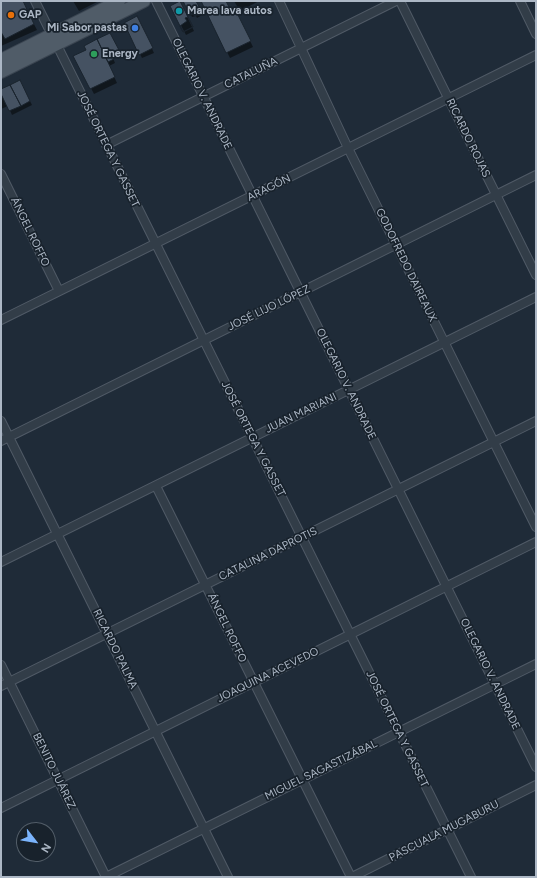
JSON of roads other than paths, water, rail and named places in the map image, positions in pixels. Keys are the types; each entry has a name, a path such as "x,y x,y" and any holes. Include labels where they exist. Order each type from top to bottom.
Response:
{"main road":[{"path":"1,72 120,1"},
{"path":"1,60 54,40 144,1"}],"street":[{"name":"JOSÉ ORTEGA Y GASSET","path":"35,1 471,877"},
{"name":"OLEGARIO V. ANDRADE","path":"156,1 536,767"},
{"name":"GODOFREDO DAIREAUX","path":"279,1 348,148 536,527"},
{"name":"CATALUÑA","path":"106,145 396,1"},
{"name":"RICARDO ROJAS","path":"400,1 536,275"},
{"path":"520,1 536,34"},
{"name":"ARAGÓN","path":"1,320 536,55"},
{"name":"ÁNGEL ROFFO","path":"1,174 59,291"},
{"name":"JOSÉ LIJO LÓPEZ","path":"1,441 536,175"},
{"name":"JUAN MARIANI","path":"1,562 536,297"},
{"name":"RICARDO PALMA","path":"1,421 228,877"},
{"name":"CATALINA DAPROTIS","path":"1,686 536,421"},
{"name":"ÁNGEL ROFFO","path":"156,486 351,877"},
{"name":"JOAQUINA ACEVEDO","path":"1,808 536,542"},
{"name":"MIGUEL SAGASTIZÁBAL","path":"106,877 536,664"},
{"name":"BENITO JUÁREZ","path":"1,665 106,877"},
{"name":"PASCUALA MUGABURU","path":"351,877 536,785"}],"place":[{"name":"Marea lava autos","path":"179,11"},
{"name":"GAP","path":"11,15"},
{"name":"Mi Sabor pastas","path":"135,28"},
{"name":"Energy","path":"94,54"}]}
